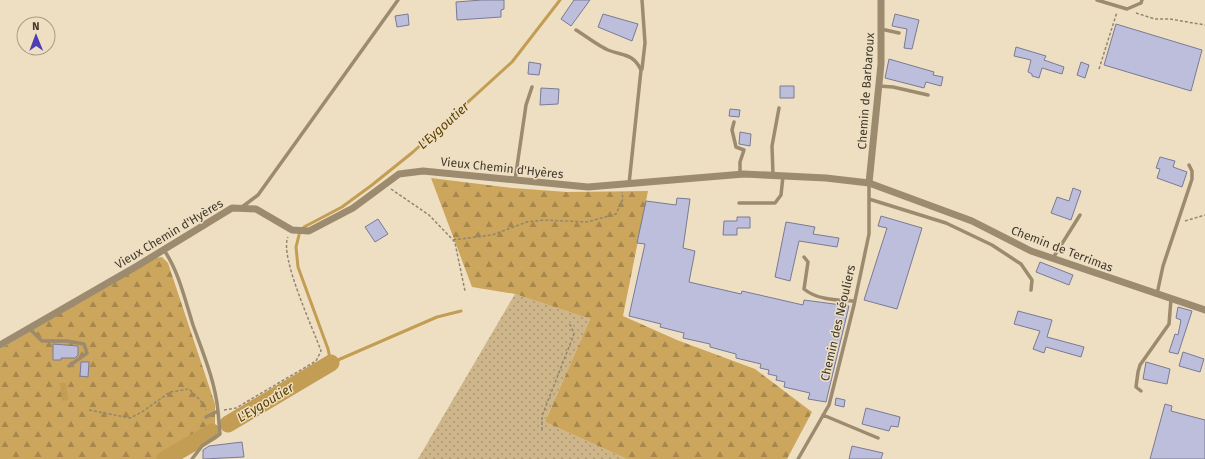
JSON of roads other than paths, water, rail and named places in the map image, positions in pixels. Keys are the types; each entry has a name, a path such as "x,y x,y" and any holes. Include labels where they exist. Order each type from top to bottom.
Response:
{"street":[{"name":"Chemin de Barbaroux","path":"869,183 881,64 881,0"},
{"name":"Vieux Chemin d'Hyères","path":"0,345 164,250 232,208 256,209 292,230 309,231 327,223 352,208 399,174 423,171 588,187 625,186 705,176 740,174 852,180 869,183"},
{"name":"Chemin de Terrimas","path":"869,183 972,221 1031,251 1052,259 1205,310"}],"lane":[{"path":"241,208 258,195 398,0"},
{"path":"625,186 645,43 642,0"},
{"path":"1097,0 1127,9 1141,3 1142,0"},
{"path":"881,29 899,32"},
{"path":"576,30 609,50 624,54 637,62 641,70"},
{"path":"878,86 893,86 928,95"},
{"path":"516,180 526,105 532,87"},
{"path":"773,175 772,146 779,108"},
{"path":"734,122 732,130 736,147 744,150 740,162 740,174"},
{"path":"1157,294 1163,266 1192,179 1192,171 1189,165"},
{"path":"739,203 775,203 781,195 782,176"},
{"name":"Chemin des Néouliers","path":"798,459 823,415 830,398 869,234 869,183"},
{"path":"869,199 946,223 992,245 1021,264 1032,280 1031,290"},
{"path":"1052,259 1080,215"},
{"path":"164,250 170,259 181,287 216,392 220,434 202,446 192,459"},
{"path":"804,257 808,262 804,288 809,293 822,298 854,302"},
{"path":"1141,391 1136,387 1138,372 1147,354 1169,324 1171,298"},
{"path":"29,328 42,341 67,341 84,344 87,353 69,366"},
{"path":"208,416 218,411"},
{"path":"823,415 878,438"}],"water":[{"path":"60,383 66,383 68,400 62,401"}],"waterway":[{"name":"L'Eygoutier","path":"304,227 342,207 413,152 512,62 560,0"},
{"name":"L'Eygoutier","path":"299,235 296,247 298,267 328,349 331,363 437,317 461,311"},
{"name":"L'Eygoutier","path":"228,424 331,363"},
{"name":"L'Eygoutier","path":"165,459 212,432"}]}
